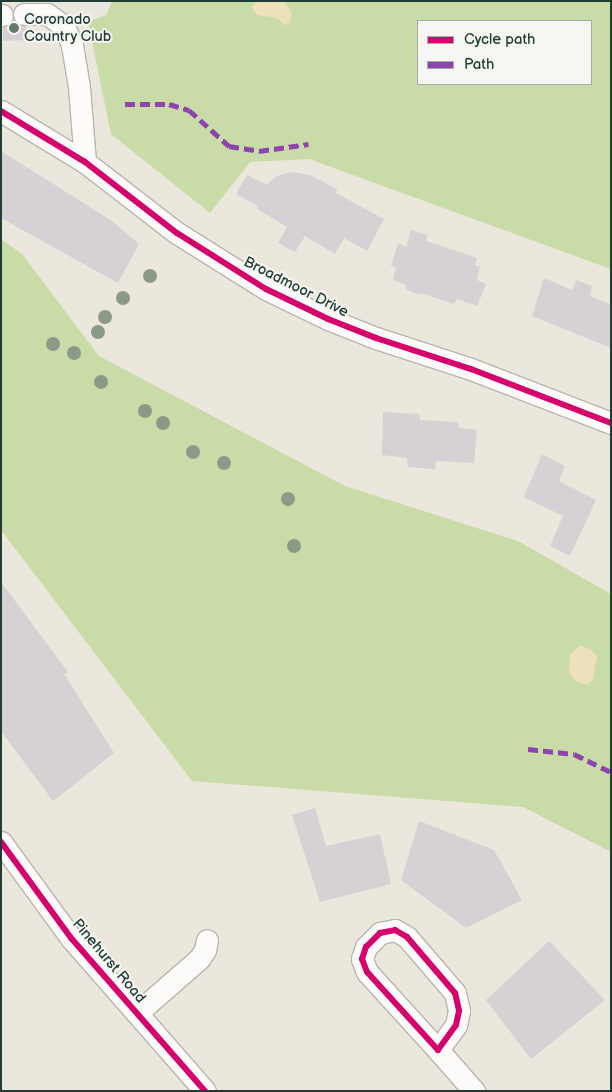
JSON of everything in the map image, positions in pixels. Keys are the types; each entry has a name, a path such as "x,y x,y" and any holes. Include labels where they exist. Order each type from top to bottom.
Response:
{"street":[{"path":"24,14 48,14 64,26 72,45 79,87 85,162"},
{"name":"Broadmoor Drive","path":"1,111 85,162 177,233 275,294 328,320 376,338 471,368 591,413 611,423"},
{"name":"Pinehurst Road","path":"1,842 71,938 205,1091"},
{"path":"438,1050 456,1025 459,1011 455,993 407,937 395,930 380,933 366,947 362,959 367,972 474,1091"},
{"path":"137,1013 199,959 205,950 207,940"}],"green space":[{"path":"112,1 611,1 611,269 309,159 250,162 210,213 111,134 88,22 106,15"},
{"path":"1,239 22,254 99,356 345,486 518,541 611,594 611,852 523,807 192,781 1,530"}],"sand":[{"path":"256,1 284,1 292,14 289,24 285,25 277,18 257,15 252,8"},
{"path":"580,646 590,649 597,656 593,680 587,685 575,681 569,672 570,654"}],"building":[{"path":"13,20 18,25 26,26 27,40 3,41 3,27 9,26"},
{"path":"1,151 112,221 139,244 118,283 1,218"},
{"path":"290,172 310,175 337,189 336,193 384,219 367,251 344,238 335,254 305,236 295,252 278,243 287,227 257,209 258,206 236,194 247,175 267,185 277,176"},
{"path":"411,230 427,235 426,241 477,258 475,265 480,267 477,280 486,284 477,306 457,299 454,304 421,293 420,295 405,289 406,285 393,280 396,268 391,266 398,243 406,247"},
{"path":"544,278 572,290 576,280 592,286 590,296 611,305 611,348 532,316"},
{"path":"383,412 419,414 420,420 458,422 459,428 477,430 474,463 436,461 435,469 408,467 407,458 382,455"},
{"path":"542,454 565,466 559,481 596,500 570,556 550,546 563,516 524,497"},
{"path":"1,582 68,672 64,674 114,753 53,801 1,731"},
{"path":"315,808 326,846 380,834 391,884 320,902 292,815"},
{"path":"419,821 494,850 522,900 466,928 401,880"},
{"path":"549,941 605,1000 531,1059 486,1000"}],"marked path":[{"path":"125,104 169,104 189,110 229,146 259,151 309,144"},
{"path":"528,749 574,754 611,772"}],"cycle path":[{"path":"1,111 85,162 177,233 266,289 328,319 376,338 471,369 611,423"},
{"path":"1,842 71,938 205,1091"},
{"path":"395,930 407,937 455,993 459,1011 456,1025 438,1050 367,972 362,959 366,947 380,933 395,930"}],"place":[{"name":"Coronado Country Club","path":"14,28"}]}
